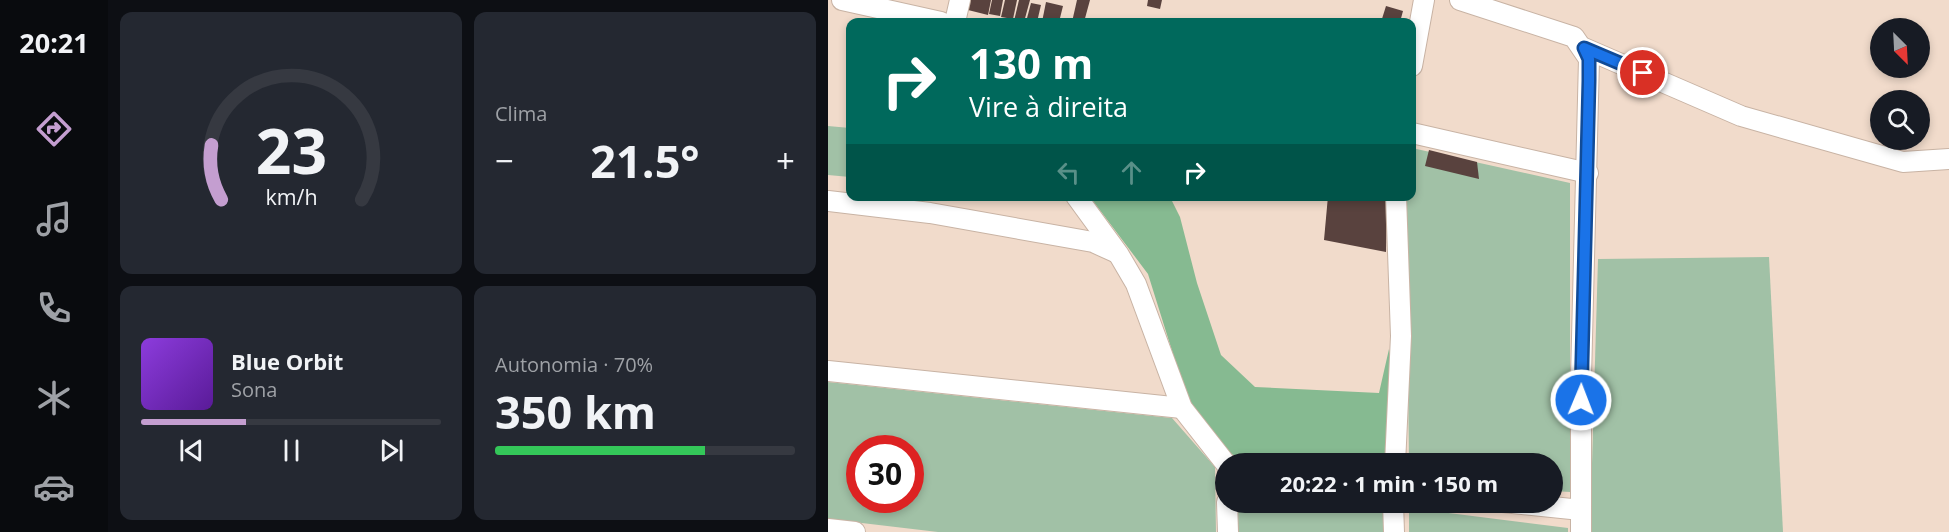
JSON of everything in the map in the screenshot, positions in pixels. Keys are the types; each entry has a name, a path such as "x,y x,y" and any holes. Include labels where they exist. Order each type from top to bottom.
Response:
{"street":[{"path":"842,0 923,18"},
{"path":"956,18 960,0"},
{"path":"1416,44 1424,0"},
{"path":"1460,0 1575,37 1589,59 1588,173 1581,378 1581,532"},
{"path":"1584,48 1741,116 1903,162 1949,159"},
{"path":"1416,134 1588,173"},
{"path":"828,201 930,213 1093,242 1111,248 1119,255"},
{"path":"1080,201 1119,255 1136,284 1182,408 1216,453"},
{"path":"1396,201 1401,336 1396,453"},
{"path":"828,371 1182,408"},
{"path":"1563,508 1581,510"},
{"path":"1227,513 1228,532"},
{"path":"1394,513 1394,532"},
{"path":"828,529 855,532"}],"green space":[{"path":"828,126 846,128 846,177 828,175"},
{"path":"1416,149 1570,183 1570,492 1563,492 1563,453 1409,453 1406,201 1416,201"},
{"path":"1093,201 1172,201 1180,217 1197,283 1221,355 1255,387 1379,393 1389,349 1394,377 1390,453 1229,453 1219,449 1188,402 1148,274"},
{"path":"1769,257 1783,532 1590,532 1598,259"},
{"path":"828,382 1172,418 1215,467 1216,532 938,532 828,519"},
{"path":"1237,513 1383,513 1383,532 1237,532"},
{"path":"1409,513 1449,513 1568,528 1568,532 1409,532"}],"building":[{"path":"970,0 991,0 988,15 968,10"},
{"path":"992,0 1003,0 1000,16 989,14"},
{"path":"1005,0 1017,0 1013,18 1001,17"},
{"path":"1019,0 1030,0 1025,18 1015,18"},
{"path":"1077,0 1090,0 1085,18 1073,18"},
{"path":"1148,0 1162,0 1160,9 1147,6"},
{"path":"1046,2 1063,6 1060,18 1043,18"},
{"path":"1031,3 1041,5 1038,18 1027,18"},
{"path":"1386,6 1403,11 1401,18 1382,18"},
{"path":"1429,150 1477,162 1479,179 1425,166"},
{"path":"1328,201 1387,201 1386,252 1324,240"}],"route":[{"path":"1581,400 1589,81 1589,59 1584,48 1643,73"}]}
